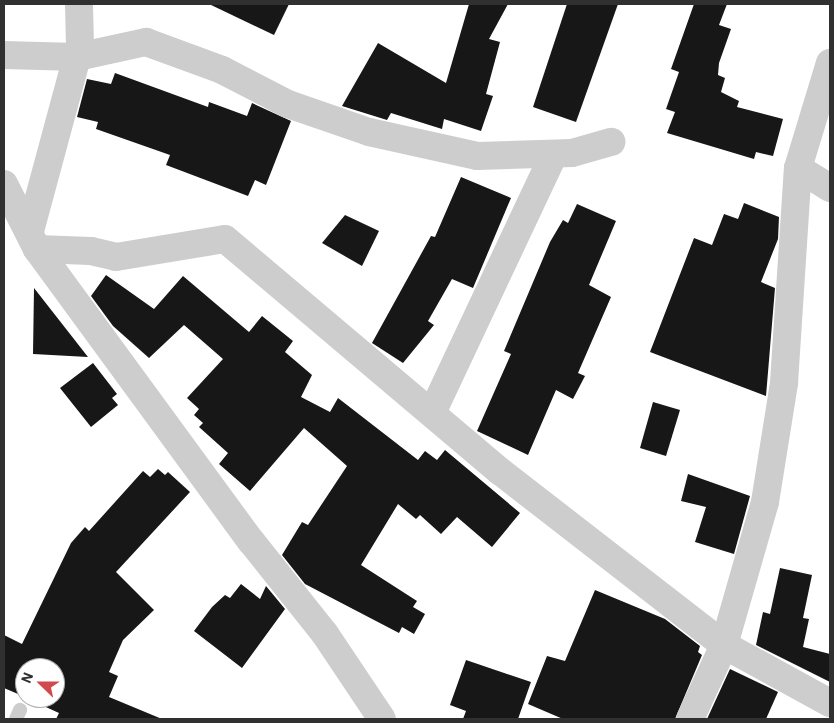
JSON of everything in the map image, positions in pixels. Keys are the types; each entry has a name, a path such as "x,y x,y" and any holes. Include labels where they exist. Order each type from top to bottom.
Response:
{"street":[{"path":"33,240 77,57 80,4"},
{"path":"4,55 77,57 146,42 222,70 288,104 369,132 477,156 554,154 611,142"},
{"path":"690,719 724,645 765,502 784,383 798,168 830,63"},
{"path":"432,412 554,154"},
{"path":"798,168 830,188"},
{"path":"4,184 33,240 251,542 325,634 382,719"},
{"path":"33,240 91,251 116,258 225,239 432,412 724,645 830,703"}],"building":[{"path":"209,4 289,4 274,35"},
{"path":"469,4 508,4 489,39 500,42 486,94 493,96 481,131 444,119 442,129 391,113 387,120 342,106 378,43 446,83"},
{"path":"567,4 618,4 576,122 533,107"},
{"path":"694,4 727,4 719,25 731,29 719,63 718,75 725,78 721,92 739,101 737,107 783,119 773,156 756,152 754,159 667,133 675,112 666,109 679,72 671,69"},
{"path":"115,73 208,107 209,102 247,116 252,103 291,121 266,185 255,180 248,196 166,165 170,155 96,129 98,122 77,117 87,79 111,84"},
{"path":"461,177 511,198 473,288 452,279 428,321 434,325 403,363 372,343 431,236 435,237"},
{"path":"744,203 779,217 778,239 761,282 775,288 766,396 650,352 694,238 712,245 724,214 738,219"},
{"path":"577,204 616,221 589,285 611,297 578,373 585,376 573,399 556,390 528,455 477,431 511,354 504,351 550,242 563,220 568,223"},
{"path":"345,215 379,231 362,266 322,243"},
{"path":"106,275 154,309 183,276 249,332 262,316 293,341 285,352 312,375 301,397 330,412 338,398 418,460 425,451 437,460 445,450 520,513 492,547 457,517 441,534 420,515 416,519 398,504 361,565 417,601 413,607 425,614 414,634 402,627 399,633 305,584 282,555 302,522 308,525 347,466 304,428 250,491 219,464 228,453 199,427 203,423 194,415 199,409 187,398 223,359 184,325 149,358 113,326 91,296"},
{"path":"34,288 88,357 33,354"},
{"path":"93,363 117,394 112,398 118,405 91,427 60,388"},
{"path":"653,402 680,410 666,456 640,448"},
{"path":"158,469 165,475 168,472 190,492 116,572 154,610 123,640 109,672 118,676 109,697 162,719 56,719 59,713 48,708 65,708 65,658 15,658 15,693 4,688 4,635 22,644 71,543 85,527 89,531 143,471 150,477"},
{"path":"688,474 750,496 734,554 695,542 706,507 681,501"},
{"path":"780,568 812,575 803,618 809,619 803,647 830,654 830,682 756,645 763,612 770,614"},
{"path":"241,584 260,599 266,586 285,609 242,668 194,631 212,607 225,595 230,598"},
{"path":"595,590 665,619 700,646 698,652 702,655 675,719 563,719 528,704 547,656 565,661"},
{"path":"466,660 531,682 518,719 463,719 466,711 450,705"},
{"path":"730,669 778,692 766,719 707,719"}]}
